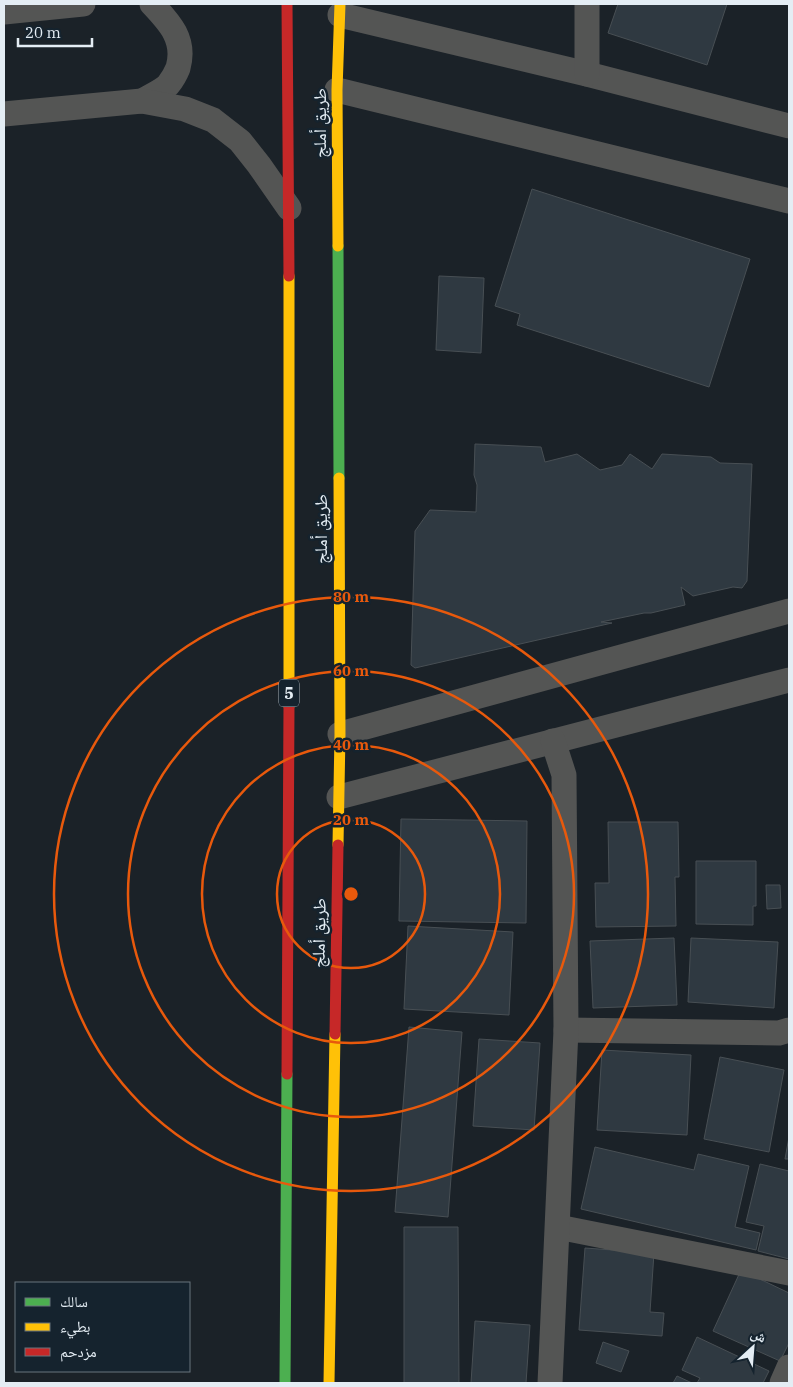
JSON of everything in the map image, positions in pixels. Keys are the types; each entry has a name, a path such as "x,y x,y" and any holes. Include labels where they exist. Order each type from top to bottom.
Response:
{"highway":[{"name":"طريق أملج","path":"285,1383 289,809 288,4"},
{"name":"طريق أملج","path":"329,1383 340,734 337,90 340,10"}],"street":[{"path":"4,12 83,4"},
{"path":"142,101 168,85 176,72 180,58 180,43 173,28 152,4"},
{"path":"587,4 587,74"},
{"path":"340,10 789,126"},
{"path":"337,90 789,201"},
{"path":"4,114 142,101 185,109 213,120 240,141 289,208"},
{"path":"340,734 789,611"},
{"path":"339,797 789,680"},
{"path":"550,1383 566,1030 564,776 554,741"},
{"path":"566,1030 779,1033 789,1030"},
{"path":"558,1227 789,1273"},
{"path":"782,1383 789,1367"}],"building":[{"path":"618,4 727,4 707,65 608,33"},
{"path":"532,189 750,259 709,387 517,325 520,314 495,306"},
{"path":"439,276 484,278 481,353 436,350"},
{"path":"475,444 541,447 545,462 577,454 600,470 622,465 630,454 652,469 662,454 711,457 720,463 752,464 747,581 742,588 733,587 693,596 681,587 685,605 601,622 612,623 415,668 411,665 415,531 430,510 476,512"},
{"path":"401,819 527,821 526,923 399,921"},
{"path":"608,822 678,822 679,877 675,877 676,926 596,927 595,883 609,883"},
{"path":"696,861 756,861 756,906 753,906 753,925 696,924"},
{"path":"766,885 780,885 781,908 767,909"},
{"path":"408,926 513,932 509,1015 404,1009"},
{"path":"674,938 677,1005 593,1008 590,941"},
{"path":"691,938 778,942 774,1008 688,1002"},
{"path":"409,1027 462,1032 448,1217 395,1212"},
{"path":"479,1039 540,1043 534,1130 473,1126"},
{"path":"602,1050 691,1055 687,1135 597,1130"},
{"path":"720,1057 784,1070 769,1152 704,1139"},
{"path":"789,1137 789,1159 785,1159"},
{"path":"595,1147 694,1170 698,1154 749,1166 735,1227 760,1233 756,1250 581,1209"},
{"path":"760,1164 789,1171 789,1259 758,1251 764,1226 746,1222"},
{"path":"404,1227 458,1227 459,1383 404,1383"},
{"path":"585,1248 654,1253 650,1312 664,1313 662,1336 579,1330"},
{"path":"741,1270 789,1293 789,1343 780,1361 713,1331"},
{"path":"475,1321 530,1325 526,1383 471,1383"},
{"path":"697,1337 769,1371 763,1383 697,1383 700,1378 682,1370"},
{"path":"603,1342 629,1351 621,1372 596,1363"},
{"path":"677,1376 692,1383 673,1383"}],"traffic: fast":[{"path":"338,246 339,478"},
{"path":"285,1383 287,1074"}],"traffic: slow":[{"path":"338,246 337,90 340,4"},
{"path":"289,276 289,706"},
{"path":"338,845 340,734 339,478"},
{"path":"329,1383 335,1034"}],"traffic: jam":[{"path":"287,4 289,276"},
{"path":"287,1074 289,706"},
{"path":"335,1034 338,845"}]}
